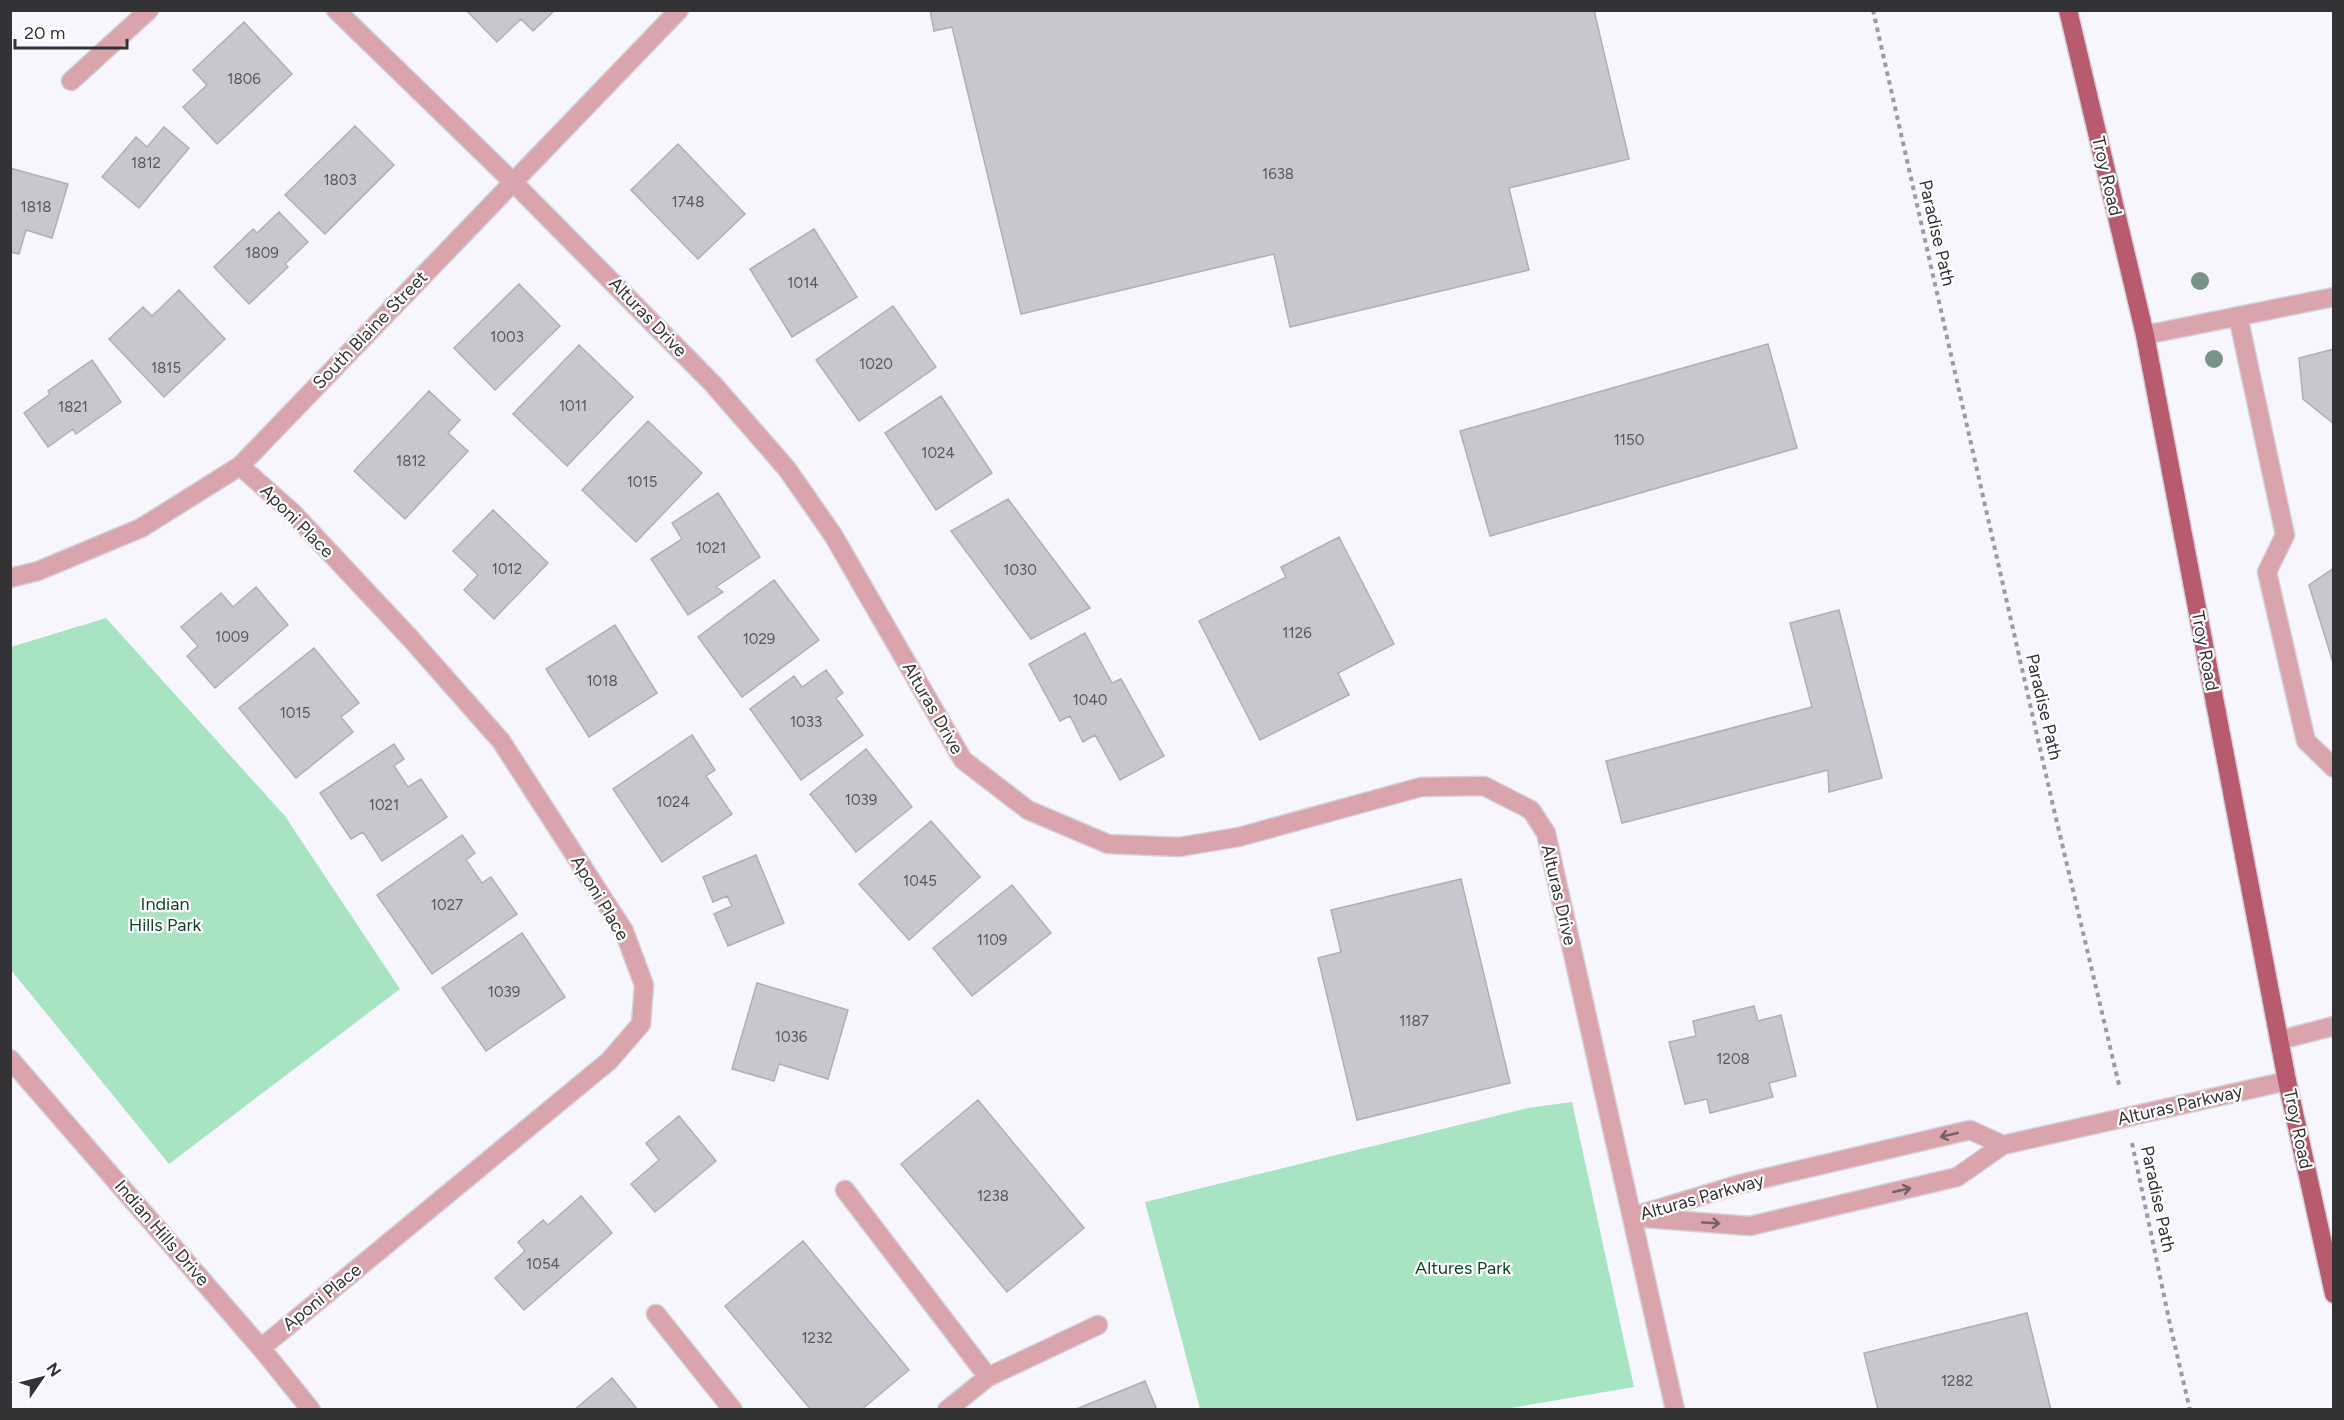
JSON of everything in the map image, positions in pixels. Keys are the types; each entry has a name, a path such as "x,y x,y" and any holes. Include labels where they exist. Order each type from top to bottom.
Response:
{"main road":[{"name":"Troy Road","path":"2068,10 2145,335 2287,1081 2334,1294"}],"street":[{"path":"71,81 150,10"},
{"name":"Alturas Drive","path":"336,10 513,182 713,384 787,469 833,535 963,760 1028,810 1108,844 1179,847 1239,837 1421,787 1484,786 1532,810 1546,833 1676,1410"},
{"name":"South Blaine Street","path":"10,578 38,571 141,528 240,466 679,10"},
{"path":"2145,335 2334,297"},
{"path":"2238,316 2284,535 2268,572 2306,741 2334,768"},
{"name":"Aponi Place","path":"240,466 292,512 411,639 501,741 624,931 644,985 641,1024 609,1061 261,1348"},
{"path":"2280,1040 2334,1026"},
{"name":"Indian Hills Drive","path":"10,1059 261,1348 311,1410"},
{"name":"Alturas Parkway","path":"1632,1217 1750,1226 1957,1177 2003,1145 2287,1081"},
{"name":"Alturas Parkway","path":"1632,1217 1740,1184 1970,1130 2003,1145"},
{"path":"845,1190 988,1377"},
{"path":"656,1314 733,1410"},
{"path":"947,1410 988,1377 1098,1325"}],"path":[{"name":"Paradise Path","path":"1874,10 2048,785 2127,1117 2170,1329 2190,1410"}],"green space":[{"name":"Indian Hills Park","path":"106,618 285,816 400,989 169,1164 11,970 11,647"},
{"name":"Altures Park","path":"1572,1102 1634,1387 1505,1409 1200,1409 1145,1202 1528,1108"}],"building":[{"path":"466,10 555,10 533,31 521,19 497,42"},
{"path":"930,10 1594,10 1629,159 1509,188 1529,270 1290,327 1274,254 1021,314 952,27 934,31"},
{"path":"244,22 292,74 217,144 183,107 207,85 193,70"},
{"path":"355,126 394,165 325,234 285,195"},
{"path":"164,127 189,148 139,208 102,177 136,137 147,147"},
{"path":"678,144 745,214 698,259 631,190"},
{"path":"10,168 68,184 52,238 26,230 19,254 10,252"},
{"path":"279,212 308,242 285,264 288,267 249,304 214,267 253,229 257,233"},
{"path":"814,229 857,297 792,337 750,269"},
{"path":"519,284 560,326 495,390 454,348"},
{"path":"179,290 225,339 164,397 109,339 143,307 152,316"},
{"path":"893,306 936,367 859,421 816,360"},
{"path":"1768,344 1797,448 1490,536 1460,431"},
{"path":"579,345 633,397 567,466 513,414"},
{"path":"2334,349 2334,424 2303,399 2299,358"},
{"path":"92,360 121,402 76,434 73,429 48,447 24,413 50,394 48,391"},
{"path":"429,391 460,420 448,433 468,451 405,519 354,471"},
{"path":"941,396 992,473 936,510 885,433"},
{"path":"648,421 702,473 636,542 582,490"},
{"path":"718,493 760,557 716,587 723,592 688,615 651,559 682,539 672,523"},
{"path":"1008,499 1090,608 1031,639 951,531"},
{"path":"493,510 548,563 494,619 464,590 478,575 453,551"},
{"path":"1339,537 1394,644 1338,673 1349,695 1260,740 1199,621 1286,577 1281,567"},
{"path":"2334,568 2334,666 2309,585"},
{"path":"774,580 819,640 742,697 698,637"},
{"path":"256,587 288,625 215,688 187,656 198,646 181,627 221,593 233,607"},
{"path":"1839,610 1882,778 1829,792 1828,770 1622,823 1606,761 1812,707 1790,623"},
{"path":"615,625 657,693 589,737 546,669"},
{"path":"1085,633 1112,683 1121,679 1164,756 1120,780 1095,735 1083,742 1070,716 1060,721 1029,664"},
{"path":"314,648 359,703 341,717 353,732 296,778 239,708"},
{"path":"826,670 843,693 836,698 863,735 801,780 750,709 794,676 802,687"},
{"path":"692,735 715,770 706,776 732,814 662,862 613,789"},
{"path":"394,744 404,759 394,766 408,787 421,779 447,817 382,861 363,832 351,839 320,793"},
{"path":"866,749 912,807 856,852 810,794"},
{"path":"931,821 980,877 909,940 859,884"},
{"path":"462,835 475,853 466,860 482,883 491,877 517,914 432,974 377,895"},
{"path":"756,855 784,923 728,946 714,914 732,906 727,896 713,902 703,877"},
{"path":"1461,879 1510,1083 1357,1120 1318,958 1341,952 1331,910"},
{"path":"1012,885 1051,933 972,996 933,948"},
{"path":"522,933 565,997 486,1051 442,988"},
{"path":"757,983 848,1010 828,1079 779,1064 774,1081 732,1069"},
{"path":"1754,1006 1758,1021 1781,1015 1796,1076 1769,1083 1773,1097 1710,1113 1707,1099 1685,1104 1669,1042 1696,1036 1693,1021"},
{"path":"978,1100 1084,1228 1007,1292 901,1164"},
{"path":"679,1116 716,1161 655,1212 631,1184 659,1160 646,1143"},
{"path":"581,1196 612,1233 524,1310 495,1278 525,1251 518,1242 543,1220 548,1225"},
{"path":"803,1241 909,1370 861,1410 811,1410 725,1306"},
{"path":"2027,1313 2051,1410 1878,1410 1864,1353"},
{"path":"612,1378 638,1410 574,1410"},
{"path":"1145,1381 1157,1410 1074,1410"}]}
